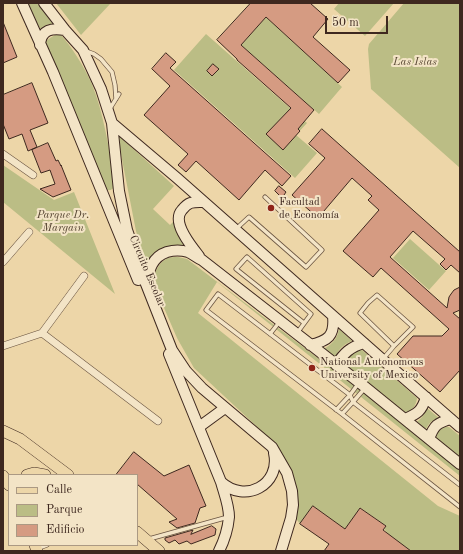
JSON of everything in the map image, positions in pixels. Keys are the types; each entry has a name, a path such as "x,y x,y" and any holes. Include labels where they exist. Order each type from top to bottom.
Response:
{"main road":[{"path":"3,431 20,439 67,474"},
{"path":"30,474 41,474"},
{"path":"138,533 158,551"}],"street":[{"name":"Circuito Escolar","path":"22,3 53,72 221,482 229,516 225,536 219,551"},
{"name":"Circuito Escolar","path":"44,3 83,50 101,89 112,123 119,191 127,230 172,350 186,371 202,388 272,447 287,473 292,491 293,505 291,518 281,551"},
{"path":"40,45 42,36 47,30 55,28 65,30"},
{"name":"Circuito Escolar","path":"112,123 460,427"},
{"path":"3,154 33,175"},
{"path":"103,196 109,197 115,195 119,191"},
{"path":"202,260 185,237 178,219 179,213 186,205 192,202 204,202"},
{"path":"3,262 29,232"},
{"name":"Circuito Escolar","path":"146,284 153,262 160,254 180,250 190,253 202,260 295,336 310,345 362,385 460,464"},
{"path":"3,346 42,333 84,276"},
{"path":"310,345 320,343 330,336 332,331 333,316"},
{"path":"42,333 158,421"},
{"path":"336,365 343,355 356,345 364,342"},
{"path":"405,419 415,415 420,410 426,397"},
{"path":"199,427 226,408"},
{"path":"429,439 432,429 442,422 451,419"},
{"path":"221,482 237,491 250,491 260,488 267,481 274,467 275,457 272,447"}],"lane":[{"path":"83,50 94,54 101,59 112,72 116,99"},
{"path":"108,112 119,94"},
{"path":"235,230 249,217 306,267 322,250 265,197"},
{"path":"295,336 311,314 247,257 236,269 304,323"},
{"path":"459,483 353,402 350,396 218,294 206,310 460,507"},
{"path":"383,360 394,346 413,328 377,295 360,313 394,346"},
{"path":"270,334 277,325"},
{"path":"336,410 362,385"},
{"path":"342,414 353,402 362,385"},
{"path":"146,540 229,516"}],"green space":[{"path":"28,3 37,3 53,24 46,25 41,31"},
{"path":"56,3 111,3 81,35"},
{"path":"339,3 394,3 365,36 334,9"},
{"name":"Las Islas","path":"404,3 460,3 460,168 371,89 368,49 369,44"},
{"path":"266,17 342,87 319,114 241,45"},
{"path":"206,34 307,123 296,135 317,153 295,178 174,70"},
{"path":"55,35 61,35 74,52 88,76 96,94 103,119 116,184 110,190 102,188 45,42"},
{"path":"117,134 174,186 153,209 170,225 174,221 191,251 177,246 165,247 155,253 146,265 136,231"},
{"name":"Parque Dr. Margain","path":"3,165 54,200 74,192 115,294 3,202"},
{"path":"410,239 446,271 429,290 393,258"},
{"path":"178,257 187,259 380,405 460,470 460,476 217,282 198,313 438,506 460,516 460,551 411,551 390,536 384,529 386,526 361,508 345,529 313,506 300,524 292,513 283,466 268,437 194,368 177,338 152,280 162,262 169,258"},
{"path":"339,329 352,341 341,348 334,360 322,350 333,342"},
{"path":"361,349 417,398 413,408 409,412 404,415 342,365 350,355"},
{"path":"427,408 439,418 430,423 425,433 414,423 422,417"},
{"path":"443,427 449,427 460,436 460,460 433,439 438,430"}],"building":[{"path":"251,3 310,3 328,19 313,37 350,70 338,83 266,17 241,45 314,110 298,129 300,131 283,150 266,134 291,108 217,40"},
{"path":"3,22 17,57 3,63"},
{"path":"166,53 176,62 170,68 291,176 282,186 265,170 239,200 196,161 186,172 178,165 188,154 144,115 170,86 152,69"},
{"path":"213,64 219,69 212,76 207,71"},
{"path":"32,83 48,123 30,130 37,147 28,151 22,134 9,139 3,124 3,95"},
{"path":"322,129 460,252 460,273 451,265 446,270 440,264 445,259 413,231 390,257 447,308 449,297 454,290 460,287 460,310 453,313 460,319 460,370 440,392 397,354 413,336 442,336 449,329 381,268 373,277 343,251 379,210 368,200 372,196 352,178 318,218 292,195 325,158 309,144"},
{"path":"48,143 56,161 58,160 61,165 71,190 53,197 40,189 55,184 50,170 41,173 32,150"},
{"path":"279,186 286,192 282,198 275,191"},
{"path":"134,452 164,476 189,465 206,506 200,508 195,523 177,528 169,522 177,519 138,485 138,474 117,474"},
{"path":"313,506 345,529 360,508 386,526 383,530 411,551 324,551 329,544 300,524"},
{"path":"212,526 216,529 215,535 191,544 187,541 179,544 175,540 169,543 165,540 165,538 193,530 191,534"}],"place":[{"name":"Facultad de Economía","path":"271,208"},
{"name":"National Autonomous University of Mexico","path":"312,368"}]}
